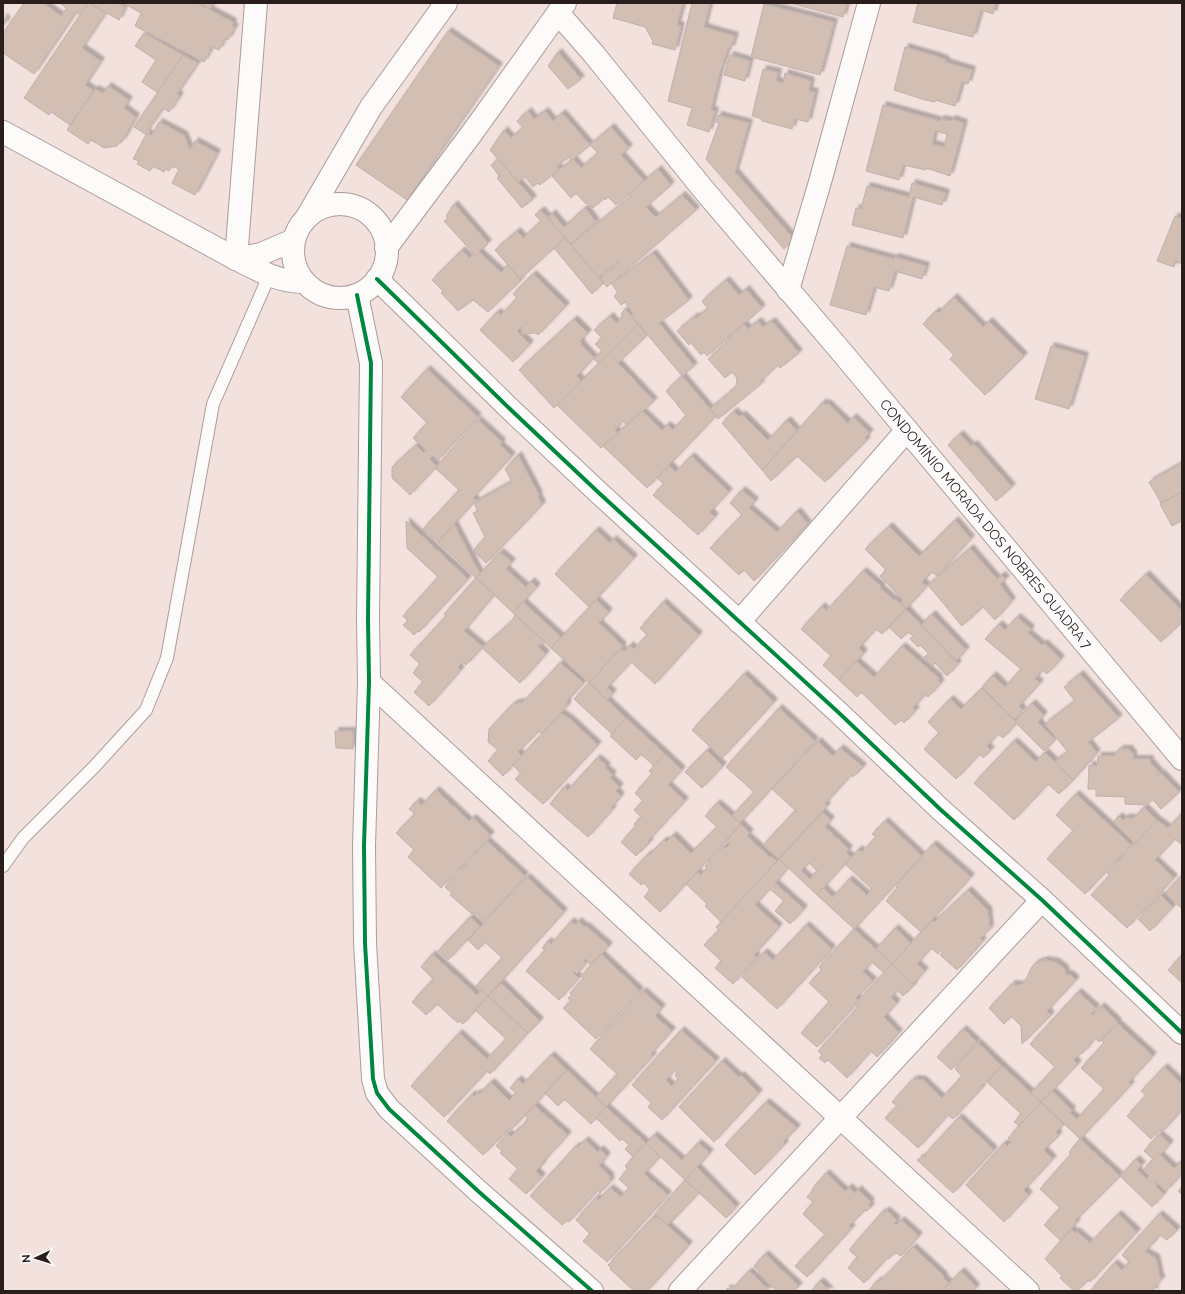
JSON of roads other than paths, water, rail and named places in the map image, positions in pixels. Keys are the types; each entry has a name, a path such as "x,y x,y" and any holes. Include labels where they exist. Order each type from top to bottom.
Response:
{"street":[{"path":"236,259 256,3"},
{"path":"307,218 322,208 336,204 351,206 364,211 375,221 383,234 386,248 385,262 377,279 370,287 357,295 343,298 329,297 315,291 304,282 296,269 293,255 294,240 300,226 307,218 371,107 446,3"},
{"path":"788,290 820,182 869,3"},
{"path":"386,248 472,134 561,8"},
{"name":"CONDOMÍNIO MORADA DOS NOBRES QUADRA 7","path":"561,8 788,290 1182,759"},
{"path":"3,132 269,276 288,282 304,282"},
{"path":"236,259 261,254 294,240"},
{"path":"377,279 510,409 838,712 941,810 1042,900 1182,1032"},
{"path":"357,295 371,362 368,619 369,682 364,838 365,943 370,1060 375,1087 377,1094 389,1109 478,1191 592,1291"},
{"path":"739,622 907,430"},
{"path":"369,682 1028,1291"},
{"path":"680,1291 1042,900"}],"lane":[{"path":"3,866 23,838 94,767 146,710 167,658 213,404 269,276"}]}
